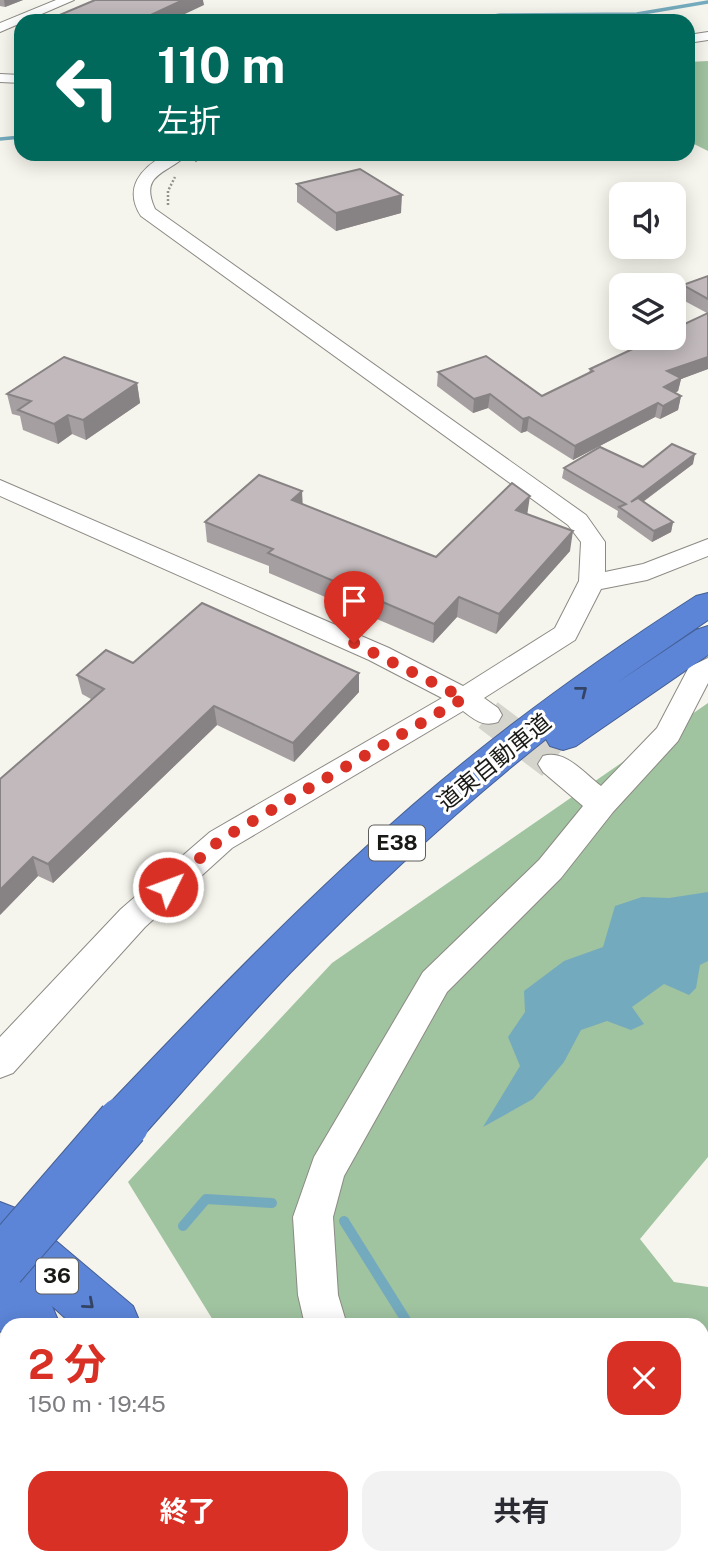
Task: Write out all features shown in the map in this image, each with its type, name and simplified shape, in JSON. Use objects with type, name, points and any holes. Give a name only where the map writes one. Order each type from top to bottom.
[{"type":"highway","name":"道東自動車道","points":[[0,1265],[123,1124],[274,961],[380,858],[486,766],[622,660],[708,604]]},
{"type":"highway","name":"道東自動車道","points":[[123,1124],[400,865],[507,777],[708,638]]},
{"type":"highway","name":"36","points":[[0,1227],[106,1318]]},
{"type":"highway","name":"36","points":[[0,1295],[25,1318]]},
{"type":"street","points":[[33,14],[66,0]]},
{"type":"street","points":[[0,1062],[133,918],[220,840],[464,698],[566,634],[592,581],[593,542],[577,520],[147,212],[140,200],[140,188],[149,172],[167,161]]},
{"type":"street","points":[[0,487],[379,654],[464,698],[488,715]]},
{"type":"street","points":[[592,581],[621,580],[638,576],[708,547]]},
{"type":"street","points":[[324,1318],[318,1295],[313,1217],[327,1170],[435,982],[550,869],[602,804],[668,734],[699,674],[708,667]]},
{"type":"street","points":[[554,764],[602,804]]},
{"type":"green space","points":[[708,61],[708,151],[695,144],[695,62]]},
{"type":"green space","points":[[708,703],[708,1157],[640,1239],[674,1282],[708,1287],[708,1318],[212,1318],[128,1182],[332,963]]},
{"type":"water","points":[[708,892],[708,961],[700,965],[696,988],[689,995],[664,984],[632,1007],[644,1024],[631,1030],[607,1021],[581,1030],[564,1062],[533,1099],[483,1127],[520,1066],[508,1037],[525,1012],[524,991],[564,961],[603,947],[615,906],[642,897],[669,898]]},
{"type":"building","points":[[95,0],[183,0],[153,14],[62,14]]},
{"type":"building","points":[[360,169],[402,195],[336,213],[297,184]]},
{"type":"building","points":[[708,276],[708,299],[686,287],[686,284]]},
{"type":"building","points":[[708,313],[708,357],[667,371],[681,378],[664,387],[681,396],[663,406],[658,403],[575,446],[529,417],[523,419],[490,394],[474,399],[438,372],[486,356],[542,396],[630,350],[686,350],[686,323]]},
{"type":"building","points":[[64,357],[137,383],[83,420],[68,415],[54,424],[18,410],[31,401],[7,394]]},
{"type":"building","points":[[672,444],[695,454],[631,502],[638,498],[673,522],[654,531],[619,507],[626,504],[564,468],[600,447],[643,467]]},
{"type":"building","points":[[259,475],[302,491],[292,500],[436,557],[512,483],[530,496],[516,510],[573,531],[499,614],[459,597],[434,624],[268,553],[273,549],[205,522]]},
{"type":"building","points":[[202,603],[359,673],[293,743],[214,706],[48,864],[33,857],[0,890],[0,779],[104,689],[77,675],[106,650],[133,663]]},
{"type":"waterway","points":[[637,14],[708,2]]},
{"type":"waterway","points":[[0,139],[14,138]]},
{"type":"waterway","points":[[183,1226],[206,1199],[272,1203]]},
{"type":"waterway","points":[[344,1221],[405,1318]]},
{"type":"tunnel","points":[[488,715],[553,764]]},
{"type":"route","points":[[168,887],[220,840],[464,698],[354,643]]}]
